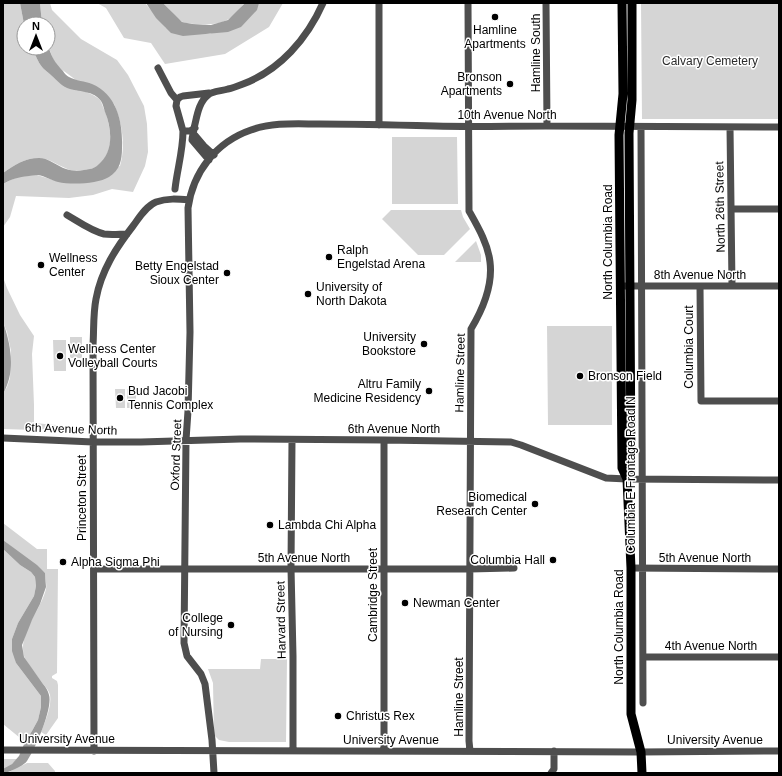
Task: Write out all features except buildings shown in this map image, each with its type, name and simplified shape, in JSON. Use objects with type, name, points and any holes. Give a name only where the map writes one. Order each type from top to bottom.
[{"type":"main road","name":"North Columbia Road","points":[[622,3],[623,94],[620,127],[625,286]]},
{"type":"main road","name":"North Columbia Road","points":[[632,3],[632,100],[625,286],[622,468],[627,479],[631,568],[632,714],[641,752],[642,773]]},
{"type":"street","points":[[174,189],[183,145],[183,131],[176,106],[177,100],[183,96],[209,94],[229,89],[262,76],[286,57],[300,42],[313,22],[322,3]]},
{"type":"street","points":[[379,3],[379,125]]},
{"type":"street","name":"Hamline Street","points":[[468,3],[469,211],[486,246],[490,262],[488,294],[471,329],[470,751]]},
{"type":"street","name":"Hamline South","points":[[546,3],[547,126]]},
{"type":"street","points":[[158,68],[171,93],[177,100]]},
{"type":"street","points":[[209,94],[204,99],[198,111],[194,130],[211,157]]},
{"type":"street","name":"10th Avenue North","points":[[237,136],[251,130],[285,124],[779,127]]},
{"type":"street","name":"Columbia E Frontage Road N","points":[[641,127],[643,703]]},
{"type":"street","name":"North 26th Street","points":[[730,127],[732,286]]},
{"type":"street","points":[[183,131],[194,130]]},
{"type":"street","name":"Oxford Street","points":[[214,773],[212,740],[205,684],[201,674],[187,656],[184,643],[186,440],[190,332],[188,216],[189,200],[195,182],[202,169],[221,146],[237,136]]},
{"type":"street","name":"Princeton Street","points":[[94,750],[93,345],[96,300],[99,286],[108,263],[127,234],[144,212],[151,205],[163,200],[189,200]]},
{"type":"street","points":[[731,209],[779,209]]},
{"type":"street","points":[[67,215],[91,229],[105,234],[127,234]]},
{"type":"street","name":"8th Avenue North","points":[[625,286],[779,286]]},
{"type":"street","name":"Columbia Court","points":[[700,286],[701,401],[779,401]]},
{"type":"street","name":"6th Avenue North","points":[[3,438],[94,442],[240,439],[511,442],[606,478],[779,480]]},
{"type":"street","name":"Harvard Street","points":[[292,440],[291,568],[293,751]]},
{"type":"street","name":"Cambridge Street","points":[[384,440],[384,751]]},
{"type":"street","name":"5th Avenue North","points":[[94,569],[514,568]]},
{"type":"street","name":"5th Avenue North","points":[[631,568],[779,569]]},
{"type":"street","name":"4th Avenue North","points":[[643,657],[779,657]]},
{"type":"street","name":"University Avenue","points":[[3,750],[779,751]]},
{"type":"street","points":[[551,773],[554,769],[554,751]]},
{"type":"green space","points":[[3,3],[20,3],[22,16],[16,16],[16,56],[36,56],[42,67],[50,74],[98,98],[101,101],[109,125],[110,146],[104,159],[93,169],[66,169],[47,159],[34,158],[20,162],[3,173]]},
{"type":"green space","points":[[40,3],[50,3],[52,10],[81,39],[117,60],[128,75],[144,106],[147,124],[148,152],[145,166],[133,192],[112,189],[93,195],[69,198],[16,196],[10,217],[3,227],[3,184],[17,177],[37,175],[60,182],[120,166],[122,158],[123,142],[121,126],[114,104],[57,66],[52,56],[56,56],[56,16],[41,16]]},
{"type":"green space","points":[[97,3],[145,3],[166,28],[210,34],[259,3],[283,3],[269,27],[225,54],[165,64],[151,43],[124,38],[106,8]]},
{"type":"green space","points":[[163,3],[244,3],[235,14],[225,21],[213,24],[191,24],[183,22],[179,19]]},
{"type":"green space","name":"Calvary Cemetery","points":[[641,3],[779,3],[779,119],[642,119]]},
{"type":"green space","points":[[392,137],[457,137],[458,204],[392,204]]},
{"type":"green space","points":[[391,210],[461,210],[470,229],[444,255],[418,255],[382,219]]},
{"type":"green space","points":[[476,241],[481,255],[481,262],[455,262]]},
{"type":"green space","points":[[3,277],[20,315],[34,336],[32,354],[34,423],[56,425],[56,428],[34,430],[3,429],[3,394],[10,378],[11,351],[3,322]]},
{"type":"green space","name":"Bronson Field","points":[[547,326],[612,326],[612,425],[548,425]]},
{"type":"green space","points":[[70,337],[82,337],[82,358],[70,358]]},
{"type":"green space","name":"Wellness Center Volleyball Courts","points":[[53,340],[66,340],[66,371],[54,371]]},
{"type":"green space","name":"Bud Jacobi Tennis Complex","points":[[115,389],[125,389],[125,408],[116,408]]},
{"type":"green space","name":"Bud Jacobi Tennis Complex","points":[[127,389],[136,389],[136,408],[127,408]]},
{"type":"green space","points":[[3,523],[37,549],[47,549],[47,569],[58,569],[57,673],[52,676],[52,678],[57,681],[58,685],[58,718],[46,735],[41,732],[49,709],[50,695],[25,659],[23,648],[27,631],[46,589],[45,573],[3,540]]},
{"type":"green space","points":[[3,549],[35,577],[36,586],[34,596],[18,623],[12,639],[16,663],[41,696],[41,707],[38,720],[25,742],[3,724]]},
{"type":"green space","points":[[261,659],[287,659],[286,742],[229,742],[219,740],[214,735],[213,683],[208,669],[260,669]]},
{"type":"green space","points":[[3,759],[17,759],[3,770]]},
{"type":"green space","points":[[27,763],[48,763],[55,773],[7,773]]},
{"type":"shaded area","points":[[20,3],[40,3],[41,16],[22,16]]},
{"type":"shaded area","points":[[146,3],[163,3],[182,22],[211,25],[228,20],[245,3],[259,3],[257,10],[241,27],[228,32],[183,36],[171,33],[156,18]]},
{"type":"shaded area","points":[[36,56],[52,56],[66,75],[92,84],[101,89],[108,95],[113,103],[120,120],[122,152],[121,161],[118,168],[109,177],[98,181],[77,184],[58,182],[38,175],[25,176],[3,184],[3,173],[24,161],[34,158],[43,158],[68,170],[77,171],[92,169],[103,160],[107,154],[110,133],[101,101],[95,95],[70,89],[60,84],[39,63]]},
{"type":"shaded area","points":[[3,322],[10,349],[11,367],[10,376],[3,394],[4,363]]},
{"type":"shaded area","points":[[3,540],[37,565],[45,573],[46,587],[22,645],[24,657],[46,688],[50,701],[46,719],[27,761],[16,769],[3,773],[3,769],[12,764],[19,756],[25,742],[38,720],[41,707],[41,696],[16,663],[12,651],[12,639],[18,623],[34,596],[36,586],[35,577],[3,549]]},
{"type":"place","name":"Hamline Apartments","points":[[495,17]]},
{"type":"place","name":"Bronson Apartments","points":[[510,84]]},
{"type":"place","name":"Ralph Engelstad Arena","points":[[329,257]]},
{"type":"place","name":"Wellness Center","points":[[41,265]]},
{"type":"place","name":"Betty Engelstad Sioux Center","points":[[227,273]]},
{"type":"place","name":"University of North Dakota","points":[[308,294]]},
{"type":"place","name":"University Bookstore","points":[[424,344]]},
{"type":"place","name":"Wellness Center Volleyball Courts","points":[[60,356]]},
{"type":"place","name":"Bronson Field","points":[[580,376]]},
{"type":"place","name":"Altru Family Medicine Residency","points":[[429,391]]},
{"type":"place","name":"Bud Jacobi Tennis Complex","points":[[120,398]]},
{"type":"place","name":"Biomedical Research Center","points":[[535,504]]},
{"type":"place","name":"Lambda Chi Alpha","points":[[270,525]]},
{"type":"place","name":"Columbia Hall","points":[[553,560]]},
{"type":"place","name":"Alpha Sigma Phi","points":[[63,562]]},
{"type":"place","name":"Newman Center","points":[[405,603]]},
{"type":"place","name":"College of Nursing","points":[[231,625]]},
{"type":"place","name":"Christus Rex","points":[[338,716]]}]
